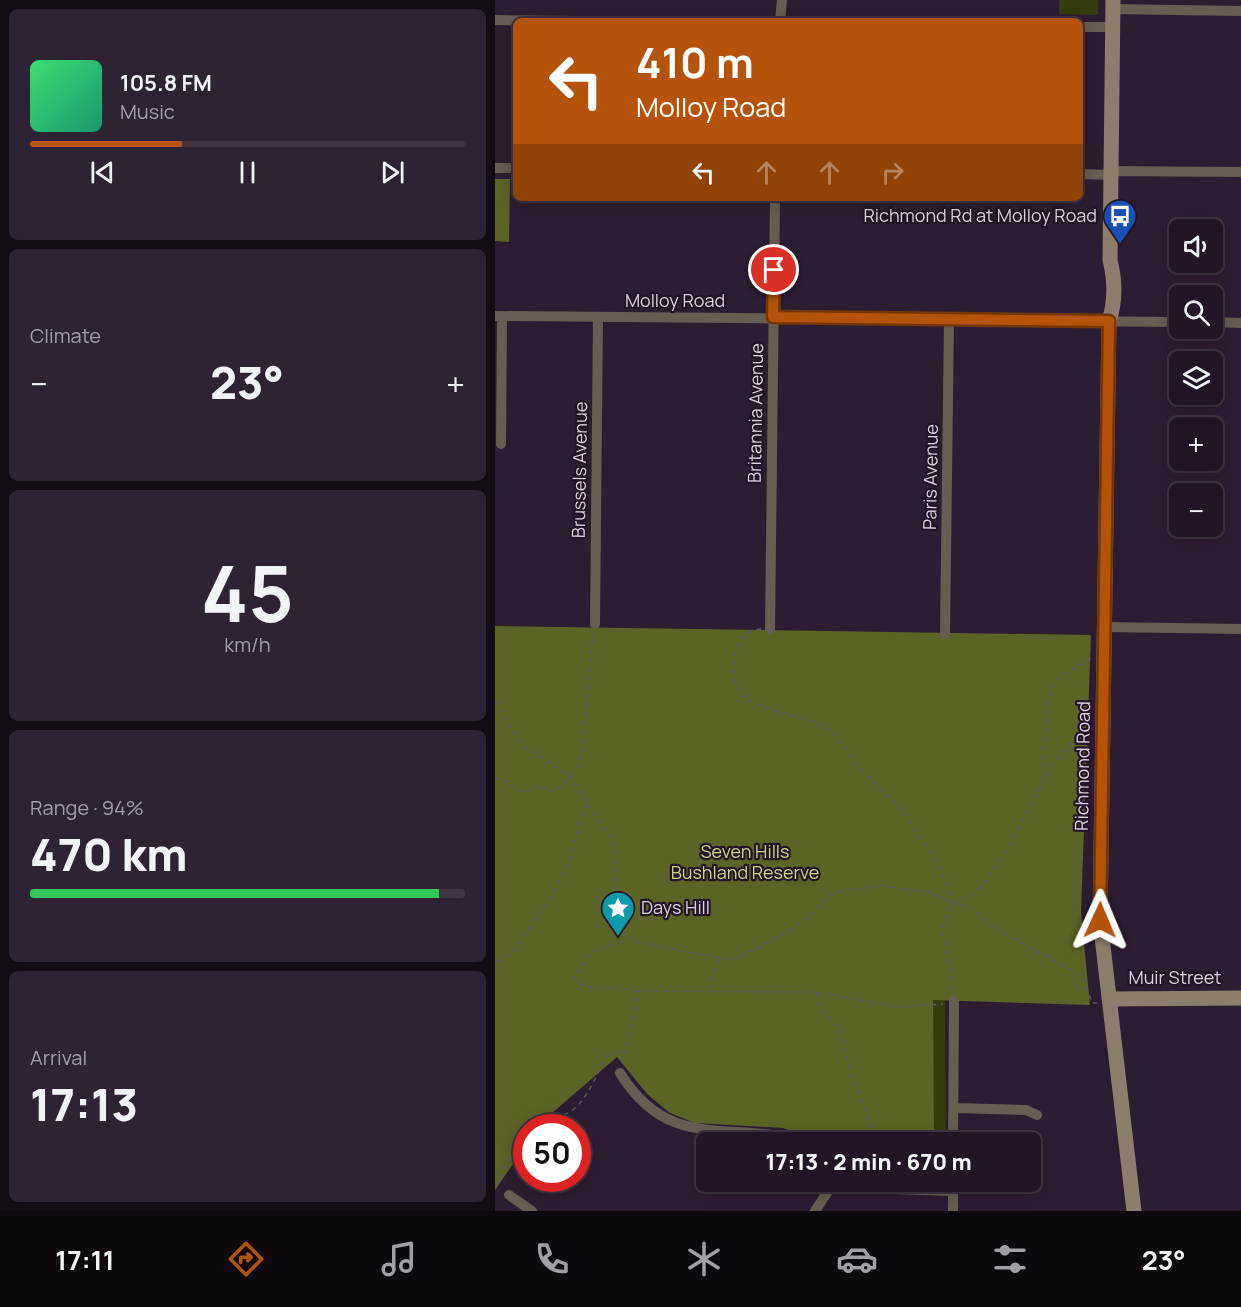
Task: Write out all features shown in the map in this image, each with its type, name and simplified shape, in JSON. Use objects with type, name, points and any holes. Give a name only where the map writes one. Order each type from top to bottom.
[{"type":"main road","name":"Richmond Road","points":[[1113,5],[1110,260],[1105,293],[1109,321],[1100,920],[1134,1211]]},
{"type":"main road","name":"Muir Street","points":[[1109,999],[1241,998]]},
{"type":"street","points":[[780,18],[782,0]]},
{"type":"street","points":[[1113,5],[1241,11]]},
{"type":"street","points":[[495,20],[513,20]]},
{"type":"street","points":[[1083,27],[1112,27]]},
{"type":"street","points":[[495,168],[513,168]]},
{"type":"street","points":[[1083,174],[1241,172]]},
{"type":"street","name":"Britannia Avenue","points":[[770,629],[775,201]]},
{"type":"street","points":[[498,316],[501,444]]},
{"type":"street","name":"Molloy Road","points":[[498,316],[1169,322]]},
{"type":"street","name":"Brussels Avenue","points":[[595,624],[598,317]]},
{"type":"street","name":"Paris Avenue","points":[[945,634],[949,321]]},
{"type":"street","points":[[1223,322],[1241,323]]},
{"type":"street","points":[[1105,627],[1241,629]]},
{"type":"street","points":[[953,1132],[954,1000]]},
{"type":"street","points":[[620,1073],[640,1100],[658,1115],[676,1125],[696,1130],[727,1132]]},
{"type":"street","points":[[954,1108],[1026,1110],[1037,1115]]},
{"type":"street","points":[[815,1211],[827,1192]]},
{"type":"street","points":[[953,1192],[953,1211]]},
{"type":"street","points":[[509,1195],[532,1211]]},
{"type":"path","points":[[495,779],[502,778],[522,793],[538,786],[556,792],[570,776],[582,755],[595,624]]},
{"type":"path","points":[[770,629],[756,629],[740,642],[734,655],[732,669],[735,683],[744,696],[758,705],[815,722],[836,737],[867,777],[902,812],[941,872],[954,904]]},
{"type":"path","points":[[1045,778],[1043,762],[1051,688],[1058,678],[1093,657]]},
{"type":"path","points":[[495,701],[523,746],[570,776],[616,847],[615,889],[625,935],[621,942],[591,953],[575,976],[576,981],[595,988],[620,988],[636,991],[815,993],[902,1007],[940,1005],[954,1000],[943,927],[954,904],[981,888],[1010,844],[1045,778],[1074,737],[1083,729],[1091,729]]},
{"type":"path","points":[[495,965],[517,947],[554,892],[570,861],[584,809],[589,804]]},
{"type":"path","points":[[625,935],[636,942],[731,960],[757,949],[805,920],[833,894],[844,890],[884,886],[932,893],[954,904],[969,906],[993,927],[1075,972],[1084,980],[1092,1003],[1109,999]]},
{"type":"path","points":[[709,991],[718,959]]},
{"type":"path","points":[[620,1073],[624,1051],[632,1032],[636,991]]},
{"type":"path","points":[[815,993],[824,1013],[839,1028],[850,1070],[872,1127],[871,1132]]},
{"type":"path","points":[[562,1114],[573,1110],[586,1094],[607,1056],[624,1051]]},
{"type":"path","points":[[495,1185],[513,1155]]},
{"type":"green space","points":[[1059,0],[1098,0],[1098,15],[1059,14]]},
{"type":"green space","points":[[495,179],[510,179],[509,242],[495,241]]},
{"type":"green space","name":"Seven Hills Bushland Reserve","points":[[495,626],[1091,635],[1081,912],[1090,1005],[933,1000],[934,1132],[793,1132],[783,1128],[695,1123],[670,1113],[647,1094],[617,1057],[551,1114],[513,1114],[513,1164],[495,1190]]},
{"type":"green space","points":[[932,1000],[945,1000],[946,1132],[934,1132]]},
{"type":"place","name":"Richmond Rd at Molloy Road","points":[[1120,245]]},
{"type":"place","name":"Days Hill","points":[[618,937]]},
{"type":"route","points":[[774,270],[773,317],[949,321],[1109,321],[1100,920]]}]
